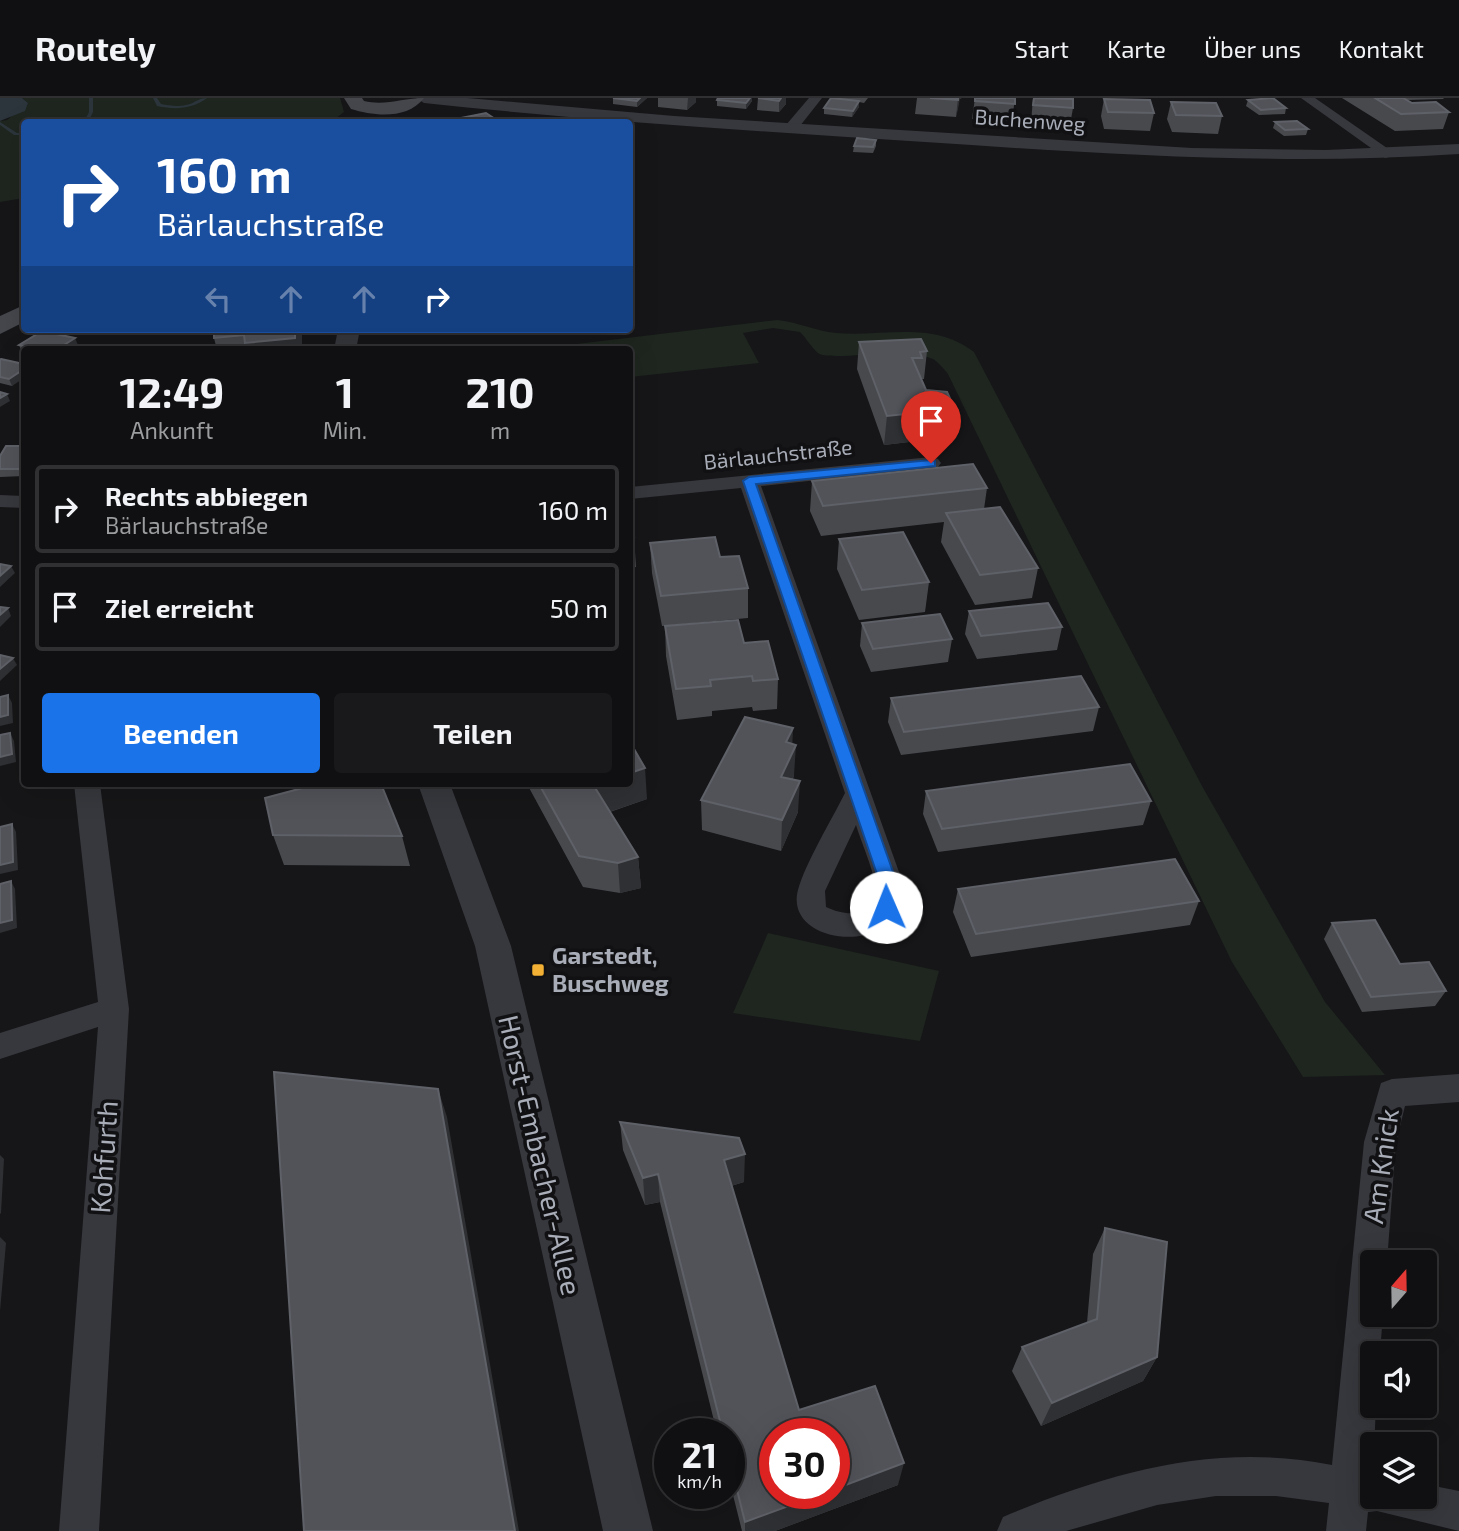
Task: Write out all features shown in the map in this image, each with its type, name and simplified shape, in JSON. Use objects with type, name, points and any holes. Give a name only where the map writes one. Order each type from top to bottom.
[{"type":"main road","points":[[352,111],[383,109],[416,100]]},
{"type":"main road","points":[[0,327],[21,314]]},
{"type":"street","points":[[792,128],[816,98]]},
{"type":"street","points":[[1307,98],[1390,155]]},
{"type":"street","name":"Buchenweg","points":[[416,100],[1178,153],[1390,155],[1459,149]]},
{"type":"street","name":"Bärlauchstraße","points":[[633,493],[931,463]]},
{"type":"street","points":[[749,481],[858,793],[890,886],[886,907],[868,924],[840,927],[813,913],[811,891],[858,793]]},
{"type":"street","points":[[0,501],[21,502]]},
{"type":"street","name":"Kohfurth","points":[[79,1531],[114,1009],[87,787]]},
{"type":"street","name":"Horst-Embacher-Allee","points":[[435,787],[493,946],[628,1531]]},
{"type":"street","points":[[0,1046],[114,1009]]},
{"type":"street","name":"Am Knick","points":[[1364,1432],[1380,1142],[1391,1093],[1459,1088]]},
{"type":"street","points":[[1017,1531],[1116,1495],[1182,1481],[1246,1474],[1360,1490]]},
{"type":"street","name":"Am Knick","points":[[1346,1531],[1360,1493]]},
{"type":"street","points":[[1437,1506],[1459,1511]]},
{"type":"shaded area","points":[[0,98],[22,98],[28,103],[25,111],[0,121]]},
{"type":"shaded area","points":[[22,98],[340,98],[344,112],[335,119],[21,119],[21,198],[0,202],[0,121],[7,120],[28,103]]},
{"type":"shaded area","points":[[777,320],[836,333],[925,333],[958,342],[974,352],[1202,786],[1325,1002],[1385,1075],[1303,1077],[1232,962],[948,374],[937,362],[921,355],[905,354],[825,355],[818,353],[800,332],[773,328],[743,333],[759,363],[633,377],[633,346],[560,346]]},
{"type":"shaded area","points":[[768,933],[939,971],[920,1041],[733,1013]]},
{"type":"building","points":[[613,98],[640,98],[637,101]]},
{"type":"building","points":[[750,98],[746,103],[717,100]]},
{"type":"building","points":[[758,98],[781,98],[779,101]]},
{"type":"building","points":[[831,98],[859,101],[853,111],[824,108]]},
{"type":"building","points":[[975,98],[1015,98],[1015,104],[975,101]]},
{"type":"building","points":[[1034,98],[1073,99],[1073,108],[1033,105]]},
{"type":"building","points":[[1273,98],[1286,108],[1261,110],[1248,100]]},
{"type":"building","points":[[1375,98],[1403,98],[1412,103],[1436,102],[1449,112],[1401,114]]},
{"type":"building","points":[[1104,99],[1150,100],[1154,113],[1108,112]]},
{"type":"building","points":[[1171,102],[1216,103],[1222,116],[1176,115]]},
{"type":"building","points":[[486,113],[495,119],[456,119]]},
{"type":"building","points":[[1297,121],[1308,129],[1285,130],[1275,122]]},
{"type":"building","points":[[857,138],[876,140],[873,147],[854,146]]},
{"type":"building","points":[[39,333],[75,338],[62,346],[19,345]]},
{"type":"building","points":[[214,333],[295,333],[295,338],[245,343],[244,335],[214,338]]},
{"type":"building","points":[[921,339],[927,351],[920,352],[922,358],[912,358],[926,390],[947,392],[955,409],[887,416],[859,342]]},
{"type":"building","points":[[0,360],[21,363],[21,371],[9,379],[0,377]]},
{"type":"building","points":[[6,446],[21,446],[21,469],[0,469],[0,456]]},
{"type":"building","points":[[973,464],[987,488],[823,506],[812,481]]},
{"type":"building","points":[[1000,507],[1038,568],[980,575],[946,513]]},
{"type":"building","points":[[903,532],[929,582],[862,590],[839,539]]},
{"type":"building","points":[[715,537],[720,557],[739,556],[748,588],[661,596],[650,543]]},
{"type":"building","points":[[0,564],[11,566],[0,576]]},
{"type":"building","points":[[1048,603],[1062,627],[981,636],[969,611]]},
{"type":"building","points":[[0,607],[8,608],[0,615]]},
{"type":"building","points":[[940,614],[952,639],[873,649],[862,623]]},
{"type":"building","points":[[738,620],[744,643],[768,641],[778,679],[753,681],[752,676],[710,680],[711,686],[676,689],[665,626]]},
{"type":"building","points":[[0,655],[13,658],[0,669]]},
{"type":"building","points":[[1081,676],[1099,707],[904,732],[891,698]]},
{"type":"building","points":[[8,695],[8,715],[0,717],[0,697]]},
{"type":"building","points":[[745,717],[793,728],[786,742],[796,745],[781,777],[800,781],[782,820],[701,800]]},
{"type":"building","points":[[10,733],[12,754],[0,757],[0,735]]},
{"type":"building","points":[[633,747],[645,768],[633,772]]},
{"type":"building","points":[[1130,764],[1151,801],[942,829],[926,791]]},
{"type":"building","points":[[306,787],[382,787],[402,836],[273,835],[265,798]]},
{"type":"building","points":[[541,787],[595,787],[638,857],[618,863],[579,856]]},
{"type":"building","points":[[12,824],[13,862],[0,865],[0,827]]},
{"type":"building","points":[[1175,859],[1199,901],[976,934],[958,889]]},
{"type":"building","points":[[11,881],[12,920],[0,923],[0,884]]},
{"type":"building","points":[[1375,920],[1400,964],[1429,962],[1446,991],[1371,997],[1332,923]]},
{"type":"building","points":[[274,1072],[438,1089],[515,1531],[304,1531]]},
{"type":"building","points":[[620,1122],[739,1138],[745,1154],[724,1160],[799,1410],[875,1386],[904,1463],[850,1483],[850,1418],[759,1418],[759,1509],[780,1509],[745,1522],[742,1509],[745,1509],[745,1418],[719,1418],[658,1174],[643,1178]]},
{"type":"building","points":[[1105,1228],[1167,1242],[1157,1357],[1052,1403],[1022,1347],[1097,1319]]},
{"type":"waterway","points":[[88,119],[91,112],[91,98]]},
{"type":"waterway","points":[[155,98],[159,105],[177,108],[205,98]]},
{"type":"waterway","points":[[0,123],[16,134],[21,134]]},
{"type":"place","name":"Garstedt, Buschweg","points":[[538,970]]},
{"type":"route","points":[[886,907],[890,886],[749,481],[931,463]]}]
